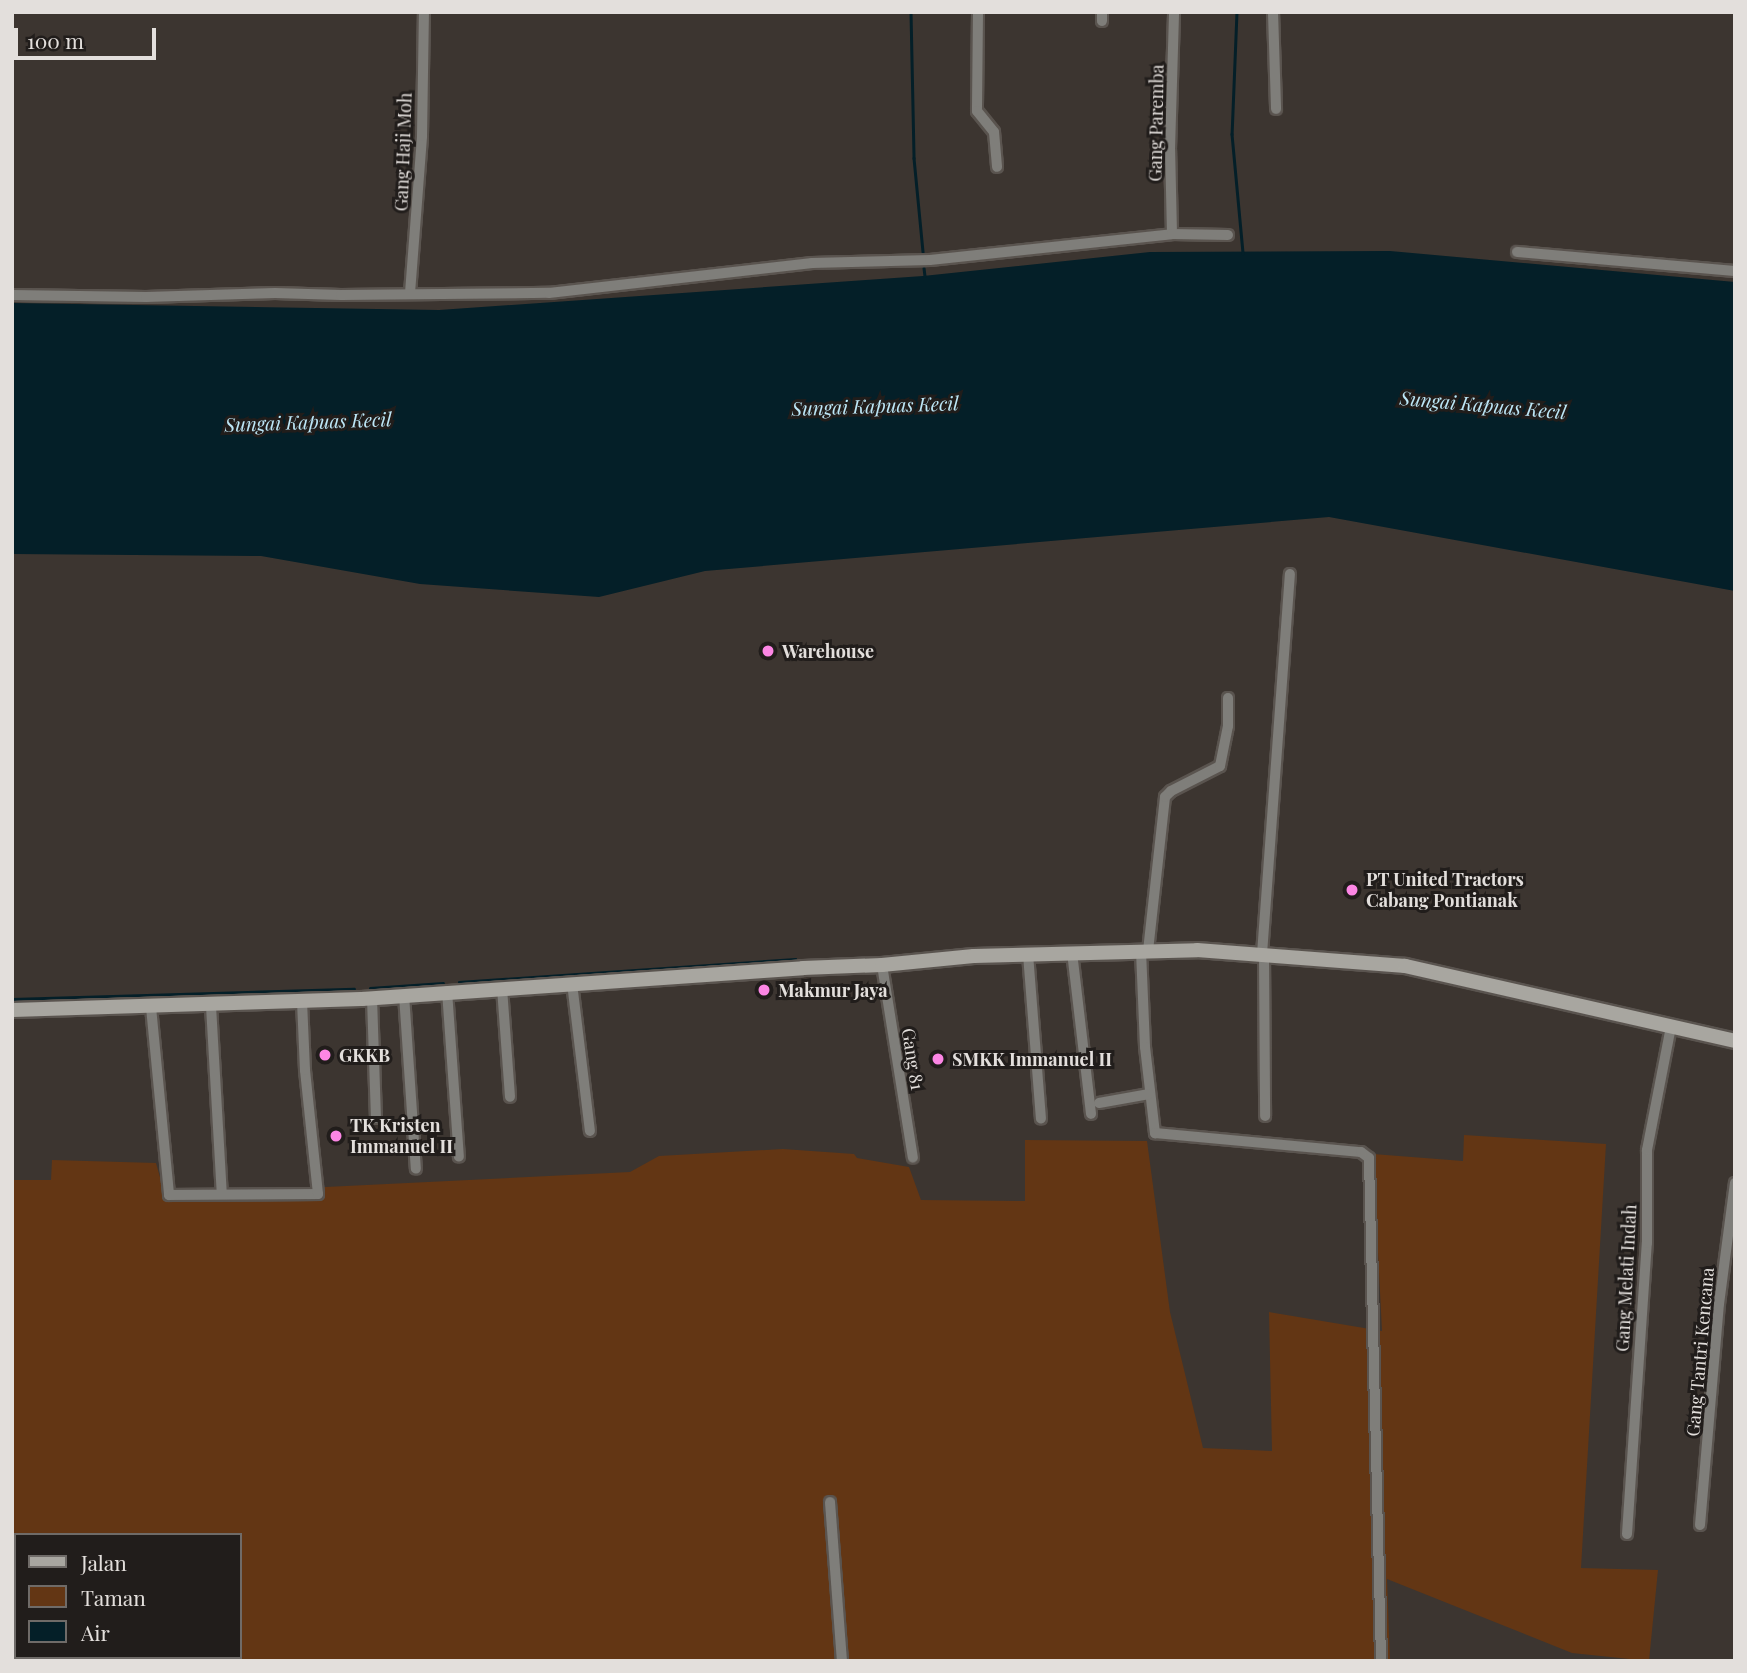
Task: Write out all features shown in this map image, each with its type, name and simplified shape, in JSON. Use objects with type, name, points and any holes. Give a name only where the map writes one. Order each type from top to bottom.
[{"type":"main road","points":[[12,1010],[211,1006],[372,998],[882,965],[974,956],[1144,951],[1263,955],[1405,966],[1735,1041]]},
{"type":"street","name":"Gang Haji Moh","points":[[410,293],[422,136],[424,12]]},
{"type":"street","points":[[978,12],[976,111],[994,132],[997,167]]},
{"type":"street","name":"Gang Paremba","points":[[1172,234],[1170,149],[1174,12]]},
{"type":"street","points":[[1273,12],[1276,109]]},
{"type":"street","points":[[12,295],[146,297],[275,293],[580,291],[812,263],[930,260],[1172,234],[1228,235]]},
{"type":"street","points":[[1517,252],[1735,271]]},
{"type":"street","points":[[1265,1116],[1263,955],[1290,575]]},
{"type":"street","points":[[1228,698],[1228,726],[1220,766],[1171,791],[1165,797],[1144,951],[1149,1094],[1155,1133],[1361,1152],[1369,1158],[1381,1661]]},
{"type":"street","points":[[1072,952],[1091,1114]]},
{"type":"street","points":[[1028,954],[1041,1118]]},
{"type":"street","name":"Gang 81","points":[[882,965],[913,1158]]},
{"type":"street","points":[[572,983],[590,1131]]},
{"type":"street","points":[[502,988],[510,1097]]},
{"type":"street","points":[[447,992],[460,1157]]},
{"type":"street","points":[[404,995],[416,1169]]},
{"type":"street","points":[[372,998],[376,1118]]},
{"type":"street","points":[[151,1007],[169,1195],[318,1194],[305,1070],[302,1000]]},
{"type":"street","points":[[211,1006],[222,1194]]},
{"type":"street","name":"Gang Melati Indah","points":[[1627,1534],[1647,1243],[1647,1150],[1671,1026]]},
{"type":"street","points":[[1099,1103],[1149,1094]]},
{"type":"street","name":"Gang Tantri Kencana","points":[[1700,1525],[1719,1304],[1735,1183]]},
{"type":"street","points":[[830,1503],[842,1661]]},
{"type":"green space","points":[[1464,1135],[1606,1144],[1581,1568],[1658,1570],[1649,1661],[1572,1653],[1387,1579],[1390,1661],[12,1661],[12,1180],[51,1180],[52,1160],[156,1163],[165,1195],[630,1172],[659,1156],[783,1149],[854,1154],[857,1158],[909,1167],[921,1200],[1025,1201],[1025,1140],[1147,1141],[1170,1312],[1203,1448],[1272,1451],[1269,1312],[1382,1331],[1373,1154],[1463,1161]]},
{"type":"water","name":"Sungai Kapuas Kecil","points":[[1390,251],[1735,282],[1735,591],[1329,517],[705,571],[599,597],[420,584],[261,556],[12,554],[12,303],[439,310],[923,276],[1150,252]]},
{"type":"waterway","points":[[911,12],[914,158],[923,252]]},
{"type":"waterway","points":[[1237,12],[1232,134],[1243,253]]},
{"type":"waterway","points":[[924,268],[925,276]]},
{"type":"waterway","points":[[459,982],[795,959]]},
{"type":"waterway","points":[[370,988],[443,983]]},
{"type":"waterway","points":[[12,999],[354,989]]},
{"type":"place","name":"Warehouse","points":[[768,651]]},
{"type":"place","name":"PT United Tractors Cabang Pontianak","points":[[1352,890]]},
{"type":"place","name":"Makmur Jaya","points":[[764,990]]},
{"type":"place","name":"GKKB","points":[[325,1055]]},
{"type":"place","name":"SMKK Immanuel II","points":[[938,1059]]},
{"type":"place","name":"TK Kristen Immanuel II","points":[[336,1136]]}]
